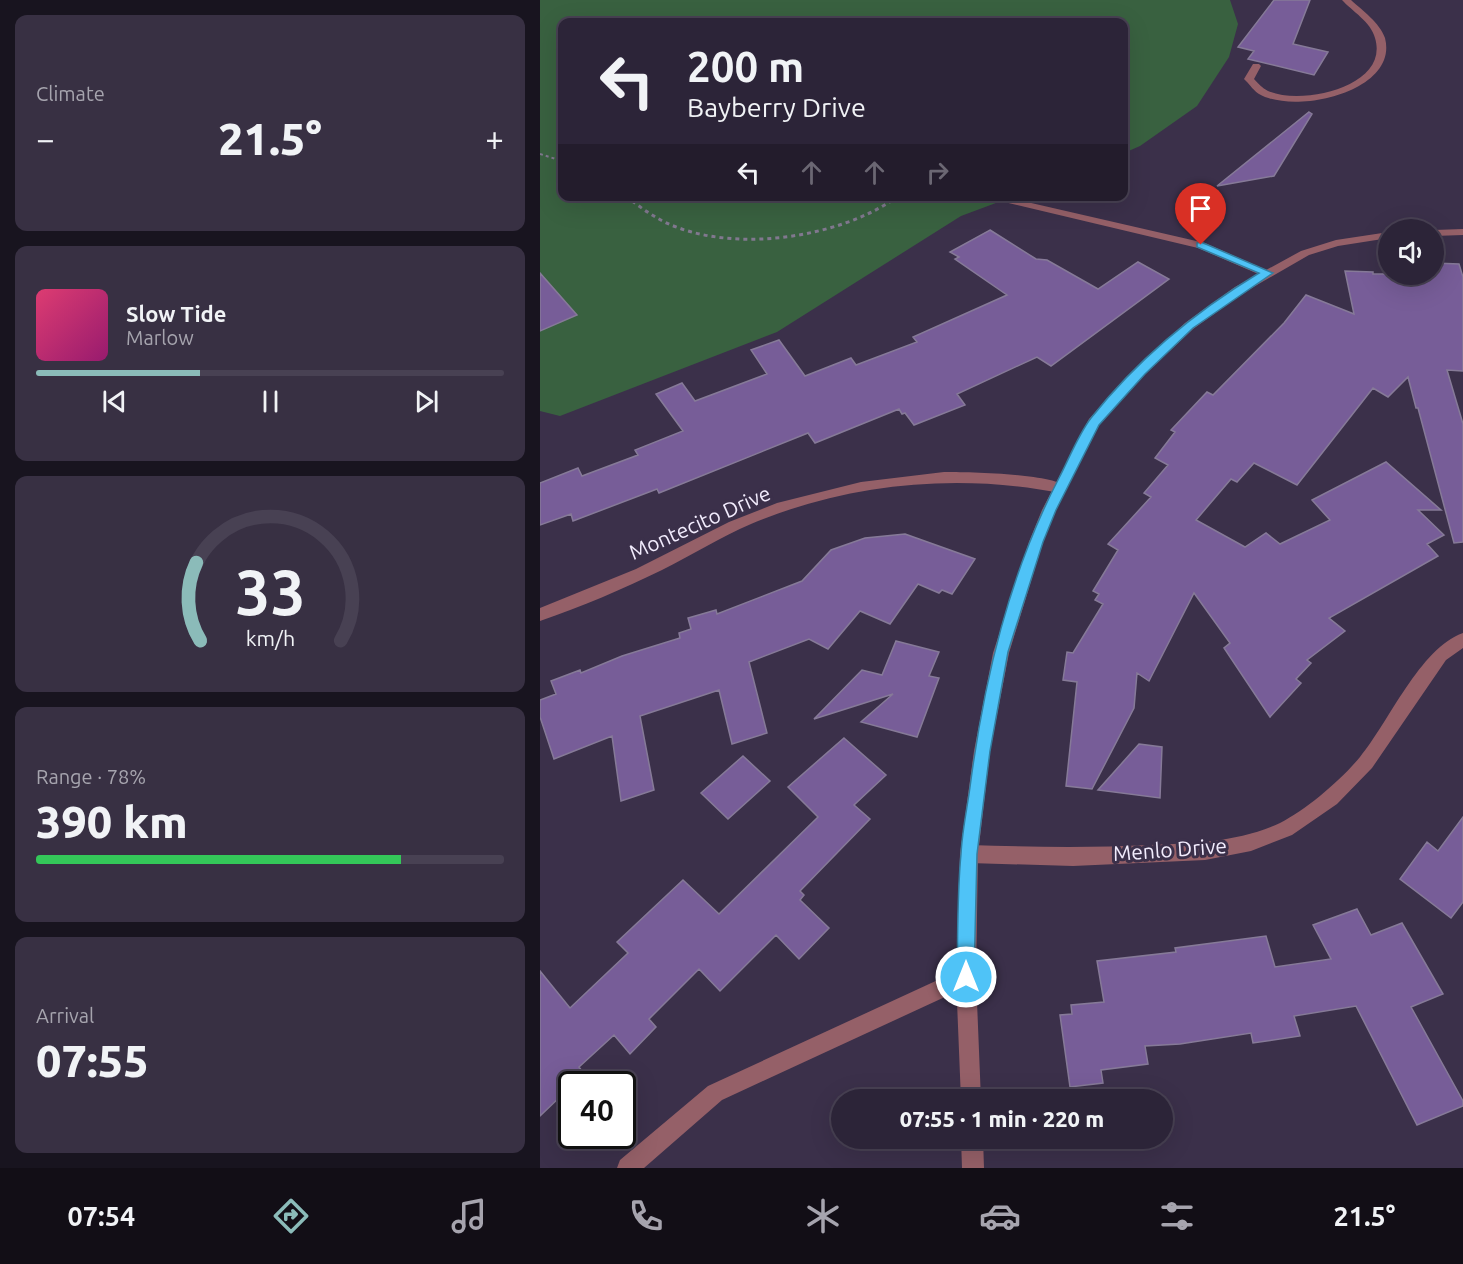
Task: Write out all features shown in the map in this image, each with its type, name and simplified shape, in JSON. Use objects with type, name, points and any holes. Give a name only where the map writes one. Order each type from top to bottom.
[{"type":"street","points":[[1256,66],[1249,79],[1253,87],[1264,94],[1284,98],[1317,99],[1336,94],[1368,76],[1377,65],[1382,48],[1379,36],[1346,0]]},
{"type":"street","points":[[1006,201],[1201,245],[1267,273]]},
{"type":"street","points":[[1444,233],[1463,232]]},
{"type":"street","points":[[971,1089],[966,977],[969,854],[982,751],[1001,652],[1036,542],[1060,488],[1094,422],[1140,371],[1190,326],[1239,290],[1267,273],[1319,248],[1378,237]]},
{"type":"street","name":"Montecito Drive","points":[[540,615],[640,573],[748,520],[798,502],[841,491],[921,480],[997,477],[1028,480],[1060,488]]},
{"type":"street","name":"Menlo Drive","points":[[969,854],[1073,857],[1205,851],[1251,842],[1286,829],[1331,798],[1366,763],[1440,656],[1463,640]]},
{"type":"street","points":[[628,1168],[715,1093],[966,977]]},
{"type":"street","points":[[973,1149],[974,1168]]},
{"type":"path","points":[[540,154],[558,160]]},
{"type":"path","points":[[631,201],[641,211],[688,232],[721,237],[762,238],[800,235],[832,227],[868,214],[890,201]]},
{"type":"green space","points":[[540,0],[1230,0],[1238,24],[1229,57],[1197,106],[1140,146],[1128,151],[1128,18],[558,18],[558,201],[1001,201],[961,216],[777,332],[560,416],[540,411]]},
{"type":"building","points":[[1274,0],[1310,0],[1293,44],[1328,52],[1314,75],[1248,59],[1254,51],[1238,47]]},
{"type":"building","points":[[1309,112],[1312,114],[1274,176],[1217,186]]},
{"type":"building","points":[[990,230],[1036,259],[1047,260],[1098,289],[1138,262],[1169,279],[1051,366],[1037,357],[957,394],[965,405],[914,425],[899,409],[815,443],[808,433],[659,493],[657,489],[573,521],[571,514],[540,525],[540,483],[578,468],[582,476],[638,455],[635,450],[683,431],[656,394],[682,383],[695,401],[767,374],[751,350],[779,340],[805,376],[851,358],[856,365],[917,342],[913,337],[1007,295],[955,259],[959,257],[950,252]]},
{"type":"building","points":[[1444,263],[1459,264],[1463,277],[1463,371],[1447,370],[1463,424],[1463,542],[1454,543],[1408,377],[1388,397],[1373,388],[1297,485],[1254,463],[1237,482],[1231,479],[1196,520],[1245,547],[1266,533],[1280,544],[1330,520],[1312,500],[1386,462],[1441,510],[1418,510],[1444,535],[1427,544],[1438,556],[1329,618],[1345,631],[1307,660],[1311,663],[1296,679],[1301,683],[1270,717],[1224,648],[1230,643],[1194,593],[1149,681],[1137,673],[1134,708],[1092,789],[1066,786],[1077,682],[1063,680],[1067,652],[1073,653],[1103,604],[1095,600],[1099,594],[1093,591],[1118,550],[1108,544],[1151,497],[1144,493],[1168,465],[1155,458],[1175,432],[1171,430],[1207,392],[1213,395],[1284,323],[1306,295],[1354,314],[1345,271],[1373,272],[1373,274],[1378,274],[1378,285],[1444,285]]},
{"type":"building","points":[[540,273],[577,315],[540,331]]},
{"type":"building","points":[[905,534],[975,559],[952,594],[942,590],[939,593],[918,584],[890,624],[860,611],[828,649],[809,639],[749,662],[767,733],[732,744],[719,690],[640,716],[654,790],[621,801],[612,736],[554,759],[540,717],[540,700],[556,694],[551,681],[580,670],[581,673],[622,656],[680,638],[679,633],[691,629],[688,618],[716,610],[717,614],[802,581],[831,550],[865,538]]},
{"type":"building","points":[[896,641],[939,652],[929,676],[939,678],[917,737],[861,722],[893,694],[814,719],[862,670],[882,675]]},
{"type":"building","points":[[844,738],[886,775],[854,805],[870,819],[800,891],[804,895],[800,900],[829,928],[799,959],[776,935],[720,991],[699,969],[649,1019],[656,1027],[630,1054],[614,1035],[579,1067],[582,1071],[558,1071],[558,1099],[540,1116],[540,971],[570,1008],[628,953],[617,942],[683,880],[719,914],[818,817],[788,787]]},
{"type":"building","points":[[1139,744],[1162,747],[1160,798],[1098,790]]},
{"type":"building","points":[[743,756],[770,781],[728,819],[701,793]]},
{"type":"building","points":[[1463,817],[1463,902],[1451,918],[1400,879],[1427,842],[1438,851]]},
{"type":"building","points":[[1357,909],[1371,935],[1402,923],[1443,994],[1411,1007],[1463,1101],[1463,1106],[1417,1125],[1356,1006],[1294,1016],[1300,1036],[1253,1043],[1251,1033],[1180,1044],[1145,1046],[1148,1064],[1101,1070],[1103,1083],[1070,1087],[1060,1015],[1072,1014],[1071,1005],[1104,1002],[1097,961],[1176,952],[1175,948],[1266,936],[1275,967],[1331,959],[1313,925]]},
{"type":"route","points":[[966,977],[966,893],[982,751],[1001,652],[1036,542],[1049,510],[1094,422],[1140,371],[1190,326],[1239,290],[1267,273],[1201,245]]}]
